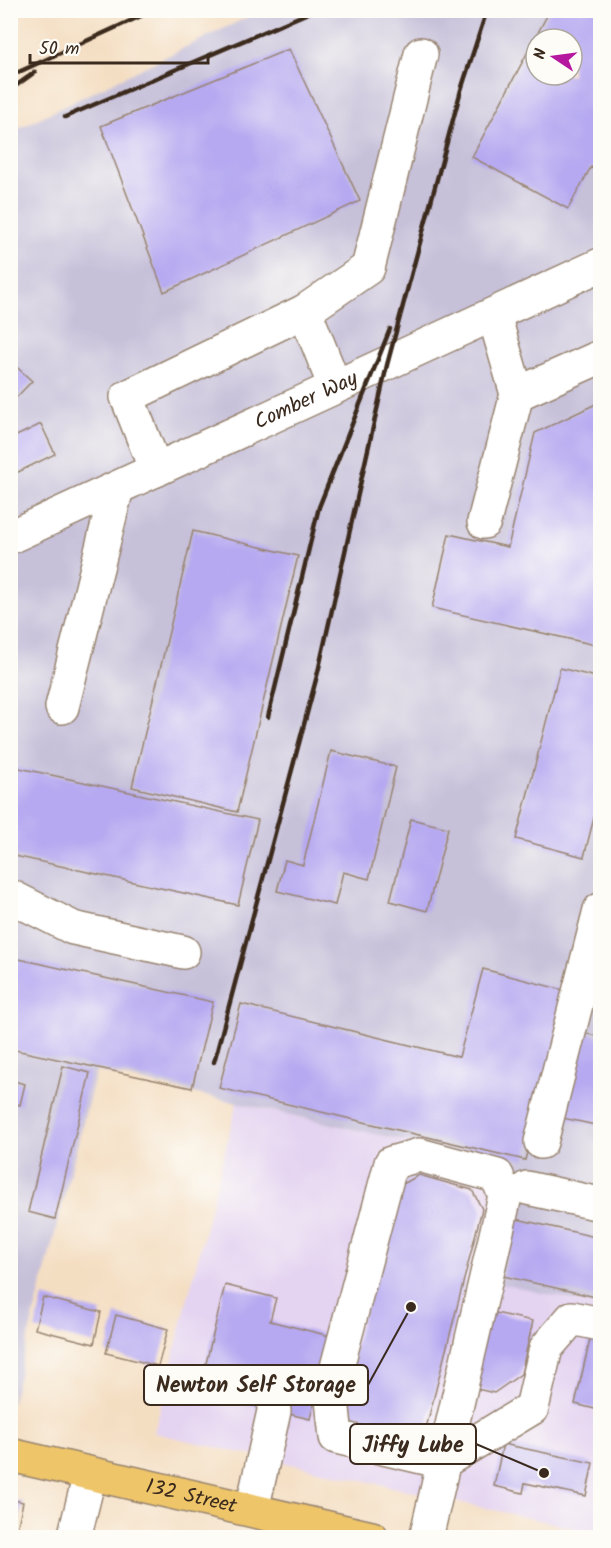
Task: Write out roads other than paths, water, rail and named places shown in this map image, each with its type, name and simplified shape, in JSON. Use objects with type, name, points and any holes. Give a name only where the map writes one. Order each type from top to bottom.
[{"type":"main road","name":"132 Street","points":[[10,1455],[372,1538]]},
{"type":"street","points":[[156,470],[127,397],[305,311],[368,268],[420,54]]},
{"type":"street","name":"Comber Way","points":[[10,537],[600,266]]},
{"type":"street","points":[[305,311],[336,387]]},
{"type":"street","points":[[484,522],[517,394],[494,315]]},
{"type":"street","points":[[517,394],[600,357]]},
{"type":"street","points":[[62,707],[117,488]]},
{"type":"street","points":[[10,896],[73,928],[183,952]]},
{"type":"street","points":[[541,1142],[590,992],[600,910]]},
{"type":"street","points":[[426,1538],[443,1462],[505,1196],[496,1176],[419,1155],[391,1162],[331,1390],[336,1437],[443,1462],[532,1408],[546,1348],[572,1318],[600,1324]]},
{"type":"street","points":[[527,1188],[600,1204]]},
{"type":"street","points":[[252,1510],[274,1411]]},
{"type":"street","points":[[74,1538],[90,1474]]},
{"type":"railway","points":[[10,76],[154,10]]},
{"type":"railway","points":[[65,117],[315,10]]},
{"type":"railway","points":[[214,1062],[318,672],[387,365],[461,90],[487,10]]},
{"type":"railway","points":[[10,90],[35,72]]},
{"type":"railway","points":[[268,717],[319,507],[390,329]]},
{"type":"place","name":"Newton Self Storage","points":[[411,1307]]},
{"type":"place","name":"Jiffy Lube","points":[[544,1473]]}]
